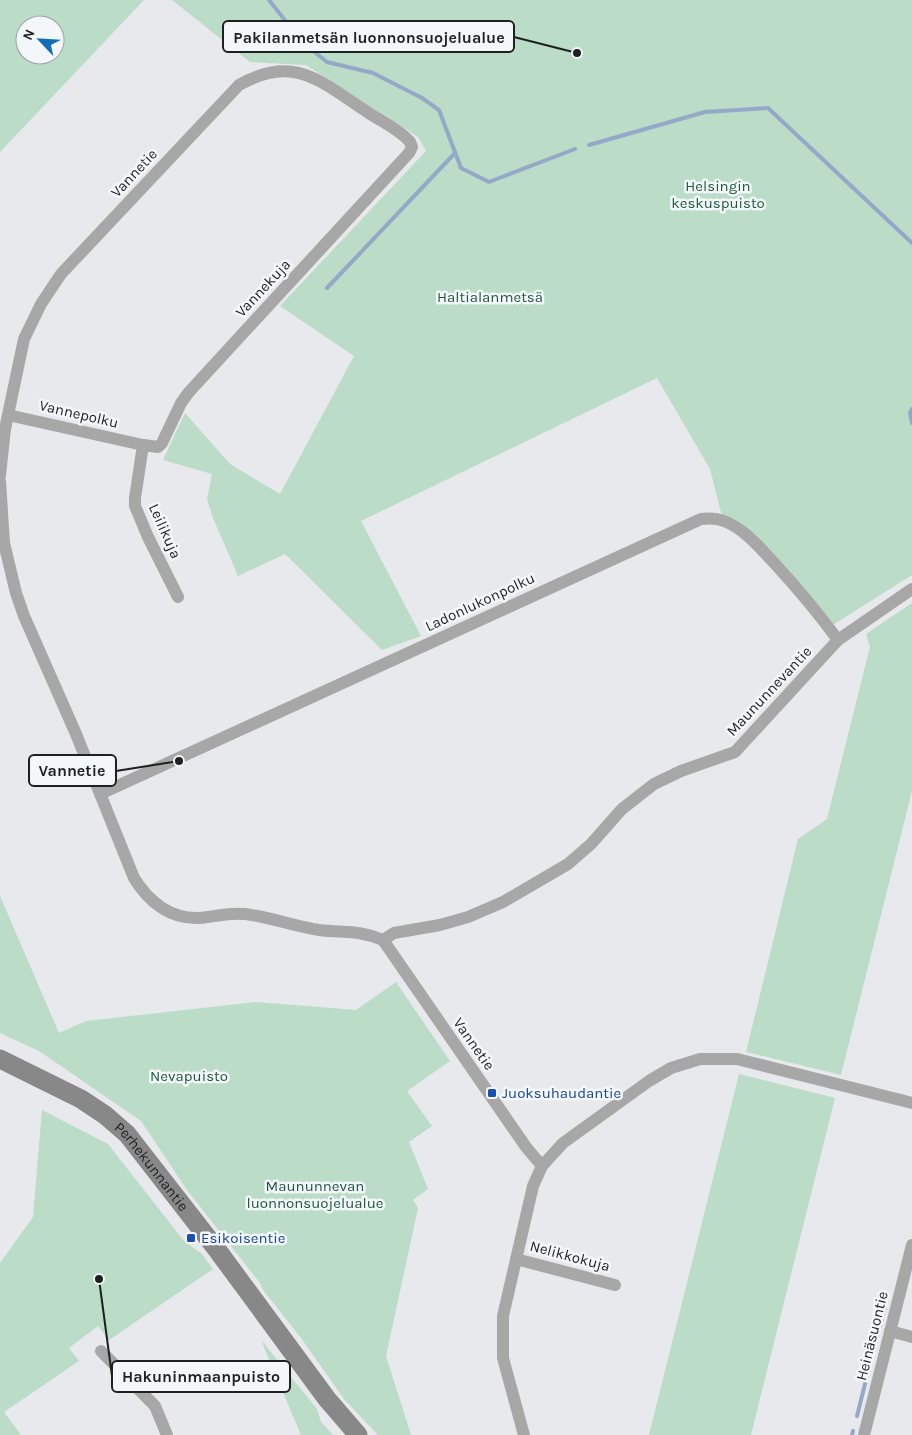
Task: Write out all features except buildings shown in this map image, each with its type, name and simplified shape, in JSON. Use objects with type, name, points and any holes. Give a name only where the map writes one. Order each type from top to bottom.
[{"type":"street","name":"Vannetie","points":[[0,475],[5,429],[24,339],[41,304],[61,274],[239,84],[271,71],[292,71],[306,74],[331,88],[407,138],[412,146]]},
{"type":"street","name":"Vannekuja","points":[[143,445],[155,448],[162,443],[180,403],[189,392],[409,153],[412,146]]},
{"type":"street","name":"Vannepolku","points":[[8,415],[143,445]]},
{"type":"street","name":"Leilikuja","points":[[143,445],[135,506],[178,597]]},
{"type":"street","points":[[0,481],[4,543],[16,593],[24,616],[134,878],[151,901],[170,914],[198,918],[242,913],[268,917],[318,930],[361,932],[383,940]]},
{"type":"street","name":"Ladonlukonpolku","points":[[100,794],[701,519],[712,518],[722,520],[735,526],[756,543],[799,590],[838,640]]},
{"type":"street","name":"Maununnevantie","points":[[383,940],[394,933],[468,918],[503,902],[568,864],[591,844],[622,809],[654,784],[681,771],[735,752],[838,640],[912,589]]},
{"type":"street","name":"Vannetie","points":[[383,940],[526,1147],[542,1166]]},
{"type":"street","name":"Perhekunnantie","points":[[0,1059],[81,1100],[105,1115],[127,1134],[218,1251],[327,1399],[358,1435]]},
{"type":"street","points":[[524,1435],[502,1358],[503,1316],[534,1186],[542,1166],[563,1143],[649,1081],[671,1068],[700,1059],[737,1059],[912,1104]]},
{"type":"street","name":"Heinäsuontie","points":[[864,1435],[912,1245]]},
{"type":"street","name":"Nelikkokuja","points":[[516,1259],[616,1285]]},
{"type":"street","points":[[890,1331],[912,1337]]},
{"type":"street","points":[[101,1351],[156,1406],[167,1435]]},
{"type":"green space","points":[[0,0],[144,0],[0,152]]},
{"type":"green space","name":"Helsingin keskuspuisto","points":[[172,0],[912,0],[912,575],[828,628],[799,590],[723,520],[710,469],[657,378],[361,521],[421,636],[382,650],[285,554],[238,576],[213,518],[207,499],[212,474],[163,460],[185,413],[230,464],[280,494],[354,356],[280,306],[426,151],[418,137],[306,65],[250,62]]},
{"type":"green space","points":[[912,603],[912,791],[841,1075],[746,1052],[798,839],[827,819],[870,647],[866,634]]},
{"type":"green space","points":[[0,896],[59,1033],[86,1021],[256,1002],[356,1010],[396,982],[450,1061],[407,1091],[432,1126],[409,1142],[428,1189],[413,1200],[418,1208],[386,1356],[411,1435],[378,1435],[344,1399],[301,1338],[263,1290],[260,1283],[187,1190],[141,1121],[39,1051],[0,1033]]},
{"type":"green space","points":[[739,1074],[835,1098],[751,1435],[649,1435]]},
{"type":"green space","points":[[42,1110],[108,1144],[184,1241],[202,1254],[213,1269],[109,1340],[98,1326],[69,1348],[79,1361],[4,1412],[21,1435],[0,1435],[0,1263],[33,1217]]},
{"type":"green space","points":[[261,1340],[317,1409],[321,1422],[333,1435],[301,1435]]},
{"type":"waterway","points":[[269,0],[295,33]]},
{"type":"waterway","points":[[302,42],[327,62],[373,73],[422,98],[439,110],[461,168],[489,182],[575,149]]},
{"type":"waterway","points":[[589,145],[705,112],[768,108],[912,243]]},
{"type":"waterway","points":[[327,288],[455,153]]},
{"type":"waterway","points":[[912,409],[910,413],[912,423]]},
{"type":"waterway","points":[[873,1352],[885,1307]]},
{"type":"waterway","points":[[857,1416],[870,1364]]},
{"type":"waterway","points":[[852,1435],[853,1431]]},
{"type":"place","name":"Pakilanmetsän luonnonsuojelualue","points":[[577,53]]},
{"type":"place","name":"Vannetie","points":[[179,761]]},
{"type":"place","name":"Juoksuhaudantie","points":[[492,1093]]},
{"type":"place","name":"Esikoisentie","points":[[191,1238]]},
{"type":"place","name":"Hakuninmaanpuisto","points":[[99,1279]]},
{"type":"park label","name":"Haltialanmetsä","points":[[490,297]]},
{"type":"park label","name":"Nevapuisto","points":[[189,1076]]},
{"type":"park label","name":"Maununnevan luonnonsuojelualue","points":[[315,1194]]}]
